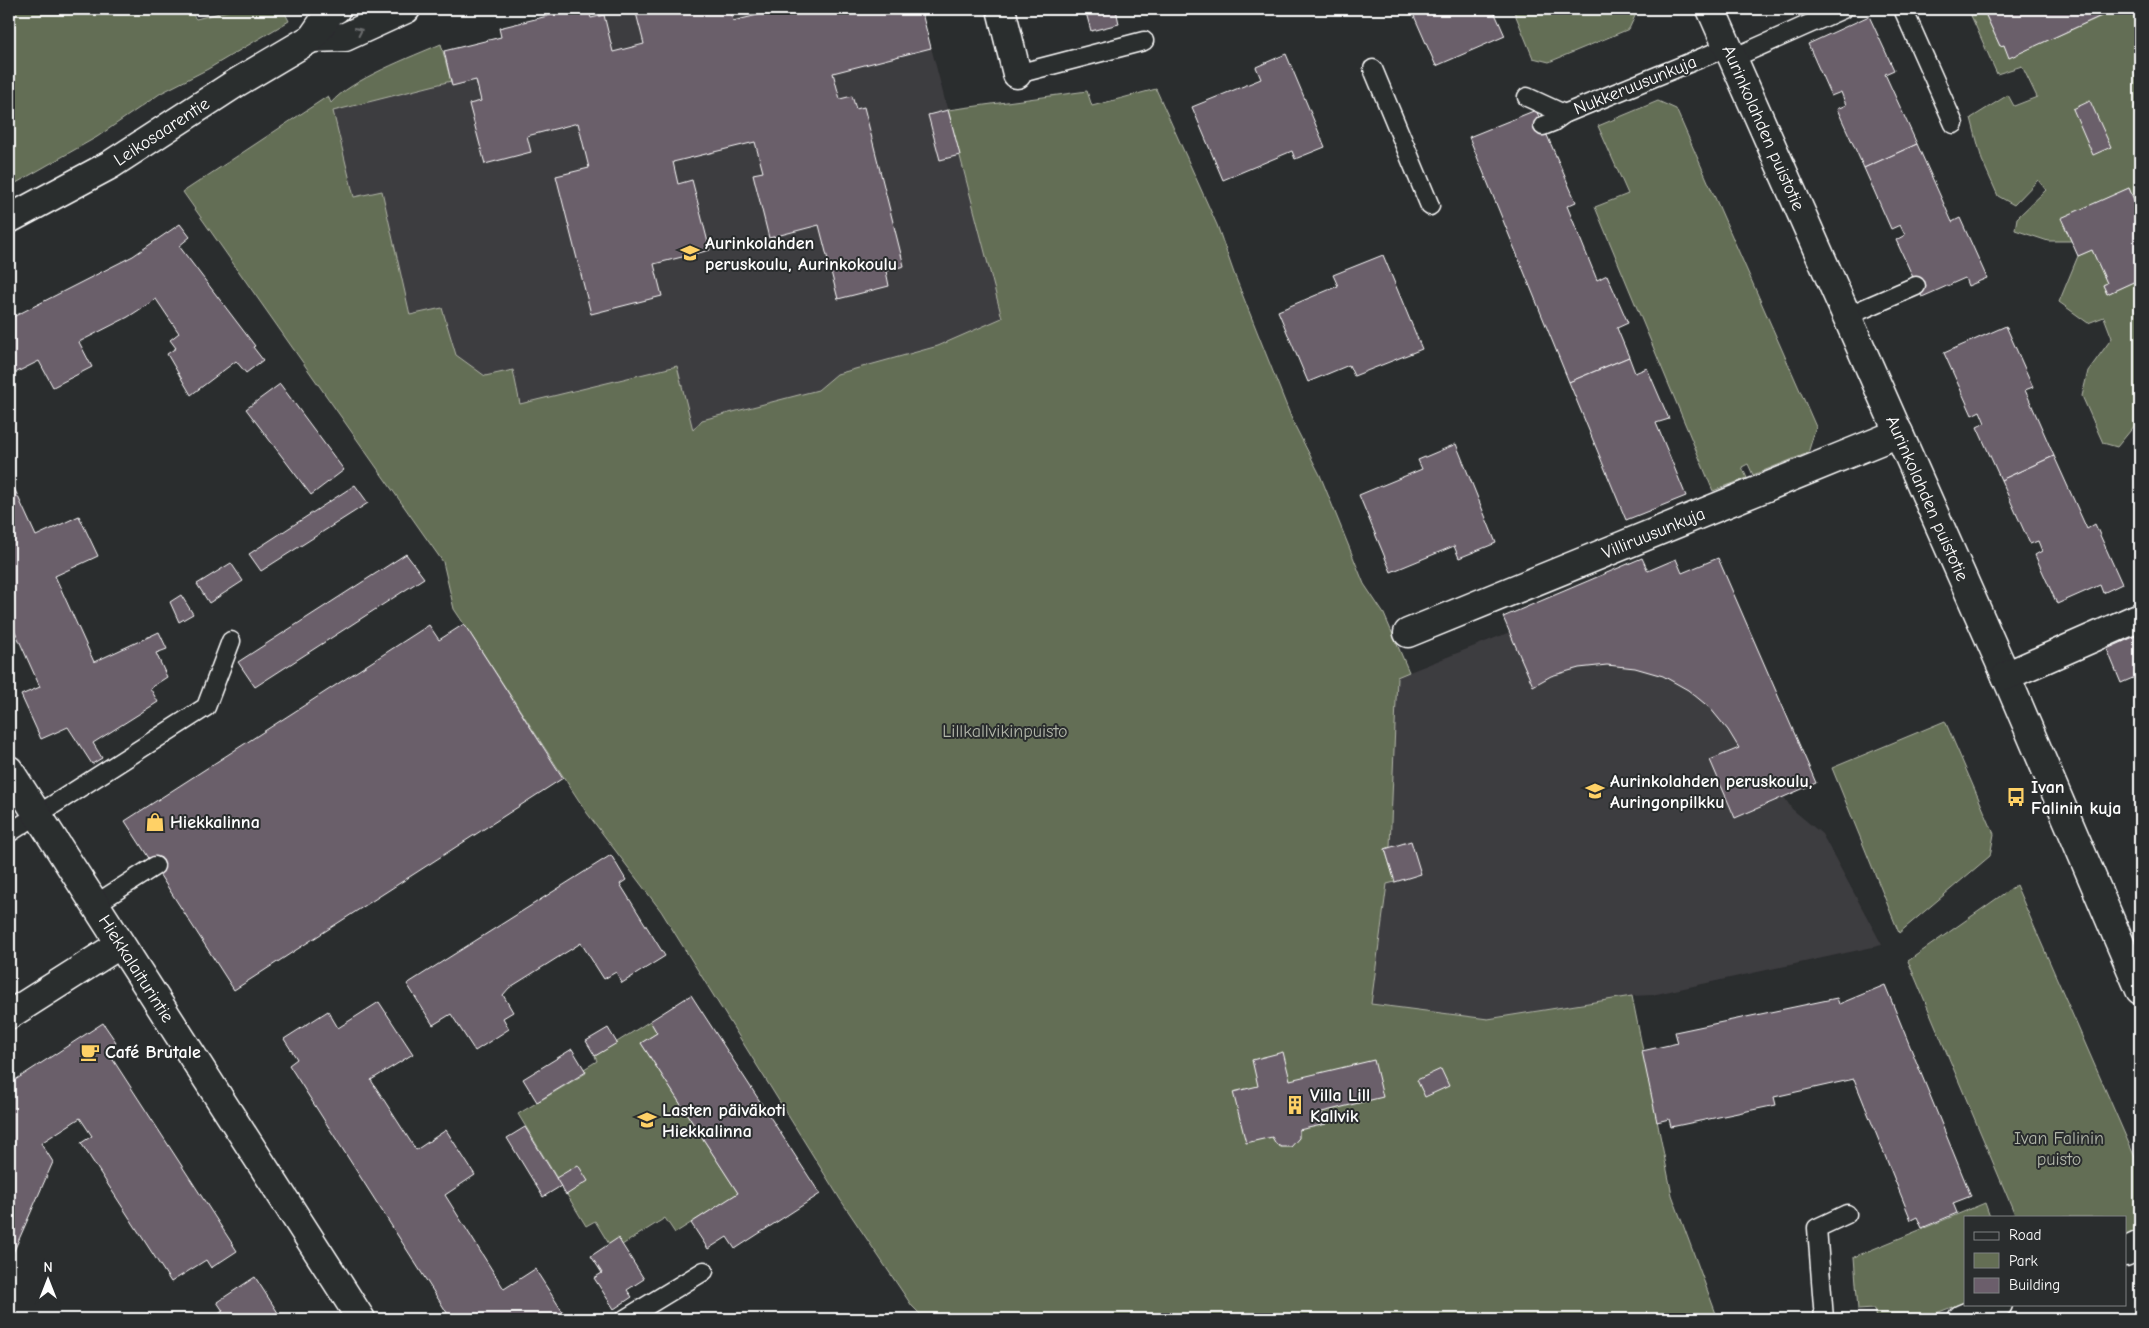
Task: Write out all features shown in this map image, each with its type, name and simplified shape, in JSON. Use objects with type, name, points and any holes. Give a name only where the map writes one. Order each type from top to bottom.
[{"type":"street","name":"Leikosaarentie","points":[[9,219],[110,165],[236,83],[312,38],[330,12],[336,9]]},
{"type":"street","name":"Leikosaarentie","points":[[312,38],[345,37],[406,9]]},
{"type":"street","points":[[1004,9],[1017,74]]},
{"type":"street","name":"Aurinkolahden puistotie","points":[[1712,9],[2006,676],[2140,990]]},
{"type":"street","name":"Villiruusunkuja","points":[[1408,633],[1899,433]]},
{"type":"street","points":[[2006,676],[2140,617]]},
{"type":"street","name":"Hiekkalaiturintie","points":[[9,770],[35,814],[361,1319]]},
{"type":"street","points":[[9,1015],[120,945]]},
{"type":"street","points":[[2126,1252],[2140,1245]]},
{"type":"street","points":[[1962,1319],[1993,1306]]},
{"type":"lane","name":"Nukkeruusunkuja","points":[[1543,126],[1564,114],[1843,9]]},
{"type":"lane","points":[[1904,9],[1954,124]]},
{"type":"lane","points":[[1017,74],[1144,41]]},
{"type":"lane","points":[[1373,69],[1430,206]]},
{"type":"lane","points":[[1527,98],[1564,114]]},
{"type":"lane","points":[[1847,316],[1916,286]]},
{"type":"lane","points":[[9,833],[35,814],[206,707],[232,641]]},
{"type":"lane","points":[[94,905],[154,866]]},
{"type":"lane","points":[[1824,1319],[1817,1228],[1847,1214]]},
{"type":"lane","points":[[625,1319],[704,1271]]},
{"type":"shaded area","name":"Aurinkolahden peruskoulu, Aurinkokoulu","points":[[576,9],[921,9],[1002,318],[938,346],[837,374],[818,390],[702,420],[693,430],[520,404],[456,355],[442,308],[410,316],[382,191],[354,197],[333,111],[451,81],[444,51],[501,37],[499,28]]},
{"type":"shaded area","name":"Aurinkolahden peruskoulu, Auringonpilkku","points":[[1642,558],[1648,570],[1676,559],[1682,573],[1718,558],[1816,783],[1784,797],[1792,809],[1822,834],[1882,945],[1652,995],[1632,996],[1488,1019],[1371,1004],[1387,884],[1385,849],[1390,847],[1397,677],[1510,632],[1503,617]]},
{"type":"green space","points":[[9,9],[188,9],[196,19],[235,9],[283,9],[289,21],[208,69],[161,93],[97,137],[9,187]]},
{"type":"green space","points":[[1513,9],[1632,9],[1635,16],[1629,29],[1549,62],[1533,58]]},
{"type":"green space","points":[[1983,9],[2000,46],[2004,45],[2010,57],[2111,12],[2111,9],[2140,9],[2140,197],[2134,200],[2129,188],[2062,218],[2071,241],[2048,241],[2015,230],[2017,218],[2046,190],[2038,180],[2014,205],[1998,196],[1982,160],[1971,118],[2008,95],[2014,106],[2037,97],[2022,66],[1997,74],[1969,11]]},
{"type":"green space","name":"Lillkallvikinpuisto","points":[[441,44],[451,81],[333,111],[354,197],[382,191],[410,315],[442,308],[456,355],[485,376],[513,370],[520,404],[677,366],[693,430],[702,420],[818,390],[837,374],[938,346],[1002,318],[948,110],[1087,91],[1092,106],[1156,89],[1217,225],[1235,276],[1293,422],[1320,475],[1364,584],[1384,614],[1409,672],[1397,677],[1390,847],[1385,849],[1395,882],[1387,884],[1371,1004],[1488,1019],[1632,996],[1672,1195],[1718,1319],[925,1319],[912,1306],[840,1199],[661,911],[587,813],[454,609],[443,562],[183,192],[328,96],[331,103],[340,94],[367,77]]},
{"type":"green space","points":[[1658,101],[1676,109],[1816,427],[1808,453],[1753,475],[1748,464],[1742,467],[1747,478],[1713,491],[1595,207],[1628,194],[1598,126]]},
{"type":"green space","points":[[2092,250],[2107,283],[2103,285],[2107,294],[2140,279],[2140,419],[2117,447],[2103,443],[2082,396],[2088,371],[2112,338],[2104,317],[2088,323],[2059,302],[2078,256]]},
{"type":"green space","points":[[1945,721],[1994,834],[1990,856],[1899,933],[1832,768]]},
{"type":"green space","name":"Ivan Falinin puisto","points":[[2016,885],[2140,1169],[2140,1231],[2126,1237],[2126,1216],[2016,1216],[1908,961]]},
{"type":"green space","points":[[650,1021],[657,1033],[641,1043],[738,1193],[675,1233],[665,1218],[622,1245],[609,1244],[595,1221],[586,1226],[518,1114],[586,1073],[584,1069],[597,1061],[595,1056]]},
{"type":"green space","points":[[1985,1203],[1990,1216],[1964,1216],[1964,1302],[1921,1319],[1876,1319],[1874,1309],[1858,1310],[1854,1257]]},
{"type":"building","points":[[576,9],[588,9],[591,18],[604,15],[613,52],[644,44],[635,9],[730,9],[733,21],[766,13],[765,9],[921,9],[931,48],[833,73],[840,99],[852,96],[856,109],[864,107],[904,266],[886,271],[889,286],[838,299],[819,225],[769,238],[753,174],[763,172],[755,142],[673,162],[678,184],[692,180],[710,250],[654,264],[662,296],[591,314],[556,176],[589,168],[578,123],[527,136],[531,152],[485,164],[469,104],[481,101],[476,80],[452,86],[444,51],[501,37],[499,28]]},
{"type":"building","points":[[1085,9],[1116,9],[1119,24],[1091,31]]},
{"type":"building","points":[[1411,9],[1493,9],[1505,36],[1436,66]]},
{"type":"building","points":[[1983,9],[2111,9],[2112,11],[2009,58],[2004,45],[2000,46]]},
{"type":"building","points":[[1869,16],[1894,70],[1885,74],[1917,144],[1864,168],[1837,109],[1846,105],[1841,92],[1831,96],[1808,44]]},
{"type":"building","points":[[1286,54],[1325,147],[1295,159],[1292,151],[1223,180],[1192,107],[1261,79],[1256,67]]},
{"type":"building","points":[[2090,101],[2111,147],[2093,155],[2073,109]]},
{"type":"building","points":[[948,110],[960,155],[940,160],[928,115]]},
{"type":"building","points":[[1536,110],[1576,202],[1567,206],[1597,280],[1607,275],[1628,323],[1617,328],[1629,357],[1569,382],[1469,137]]},
{"type":"building","points":[[1917,144],[1952,222],[1960,218],[1987,278],[1968,286],[1965,278],[1922,297],[1896,240],[1905,235],[1900,225],[1891,229],[1864,168]]},
{"type":"building","points":[[2129,188],[2134,200],[2140,197],[2140,279],[2107,294],[2103,285],[2107,283],[2092,250],[2078,256],[2061,218]]},
{"type":"building","points":[[180,224],[190,237],[179,246],[255,346],[253,347],[263,360],[246,373],[236,361],[191,395],[167,354],[176,348],[170,340],[179,333],[156,299],[128,317],[79,342],[92,367],[53,387],[39,361],[9,376],[9,319],[133,256]]},
{"type":"building","points":[[1383,255],[1422,349],[1354,376],[1349,365],[1308,382],[1278,311],[1338,286],[1333,275]]},
{"type":"building","points":[[2006,326],[2033,387],[2025,390],[2054,456],[2001,480],[1977,427],[1985,423],[1980,411],[1972,415],[1944,353]]},
{"type":"building","points":[[1629,357],[1635,373],[1647,368],[1669,419],[1656,423],[1686,496],[1626,520],[1569,382]]},
{"type":"building","points":[[280,384],[344,470],[311,495],[246,409]]},
{"type":"building","points":[[1456,444],[1496,543],[1459,558],[1454,546],[1391,572],[1359,495],[1422,469],[1418,460]]},
{"type":"building","points":[[2054,456],[2087,529],[2095,524],[2122,584],[2103,593],[2100,585],[2057,604],[2035,555],[2042,551],[2038,541],[2030,544],[2001,480]]},
{"type":"building","points":[[9,477],[36,536],[79,516],[98,556],[55,576],[94,662],[159,632],[167,649],[156,653],[167,677],[150,688],[158,702],[93,743],[102,758],[92,764],[68,727],[41,739],[21,695],[40,687],[9,618]]},
{"type":"building","points":[[355,485],[368,503],[261,571],[249,554]]},
{"type":"building","points":[[406,554],[424,578],[255,687],[238,662]]},
{"type":"building","points":[[1642,558],[1648,571],[1676,559],[1682,573],[1718,558],[1816,783],[1735,818],[1710,760],[1739,748],[1728,730],[1710,708],[1688,690],[1663,676],[1635,668],[1607,665],[1579,668],[1551,676],[1533,686],[1503,617]]},
{"type":"building","points":[[231,563],[243,581],[209,603],[197,584]]},
{"type":"building","points":[[181,595],[193,614],[179,622],[170,602]]},
{"type":"building","points":[[464,624],[563,778],[234,990],[125,821],[429,625],[439,640]]},
{"type":"building","points":[[2140,634],[2140,675],[2121,683],[2107,649]]},
{"type":"building","points":[[1411,841],[1421,874],[1395,882],[1385,849]]},
{"type":"building","points":[[611,855],[626,880],[620,884],[665,956],[622,983],[616,972],[604,979],[581,943],[509,988],[503,995],[513,1012],[503,1018],[509,1029],[475,1051],[451,1014],[433,1025],[407,984]]},
{"type":"building","points":[[1885,985],[1971,1196],[1953,1203],[1957,1213],[1922,1228],[1917,1217],[1911,1220],[1854,1079],[1774,1097],[1776,1105],[1671,1127],[1669,1119],[1657,1122],[1642,1051],[1678,1043],[1675,1032],[1837,998],[1839,1004]]},
{"type":"building","points":[[691,995],[820,1194],[735,1249],[727,1237],[708,1249],[691,1223],[738,1193],[641,1043],[657,1033],[650,1021]]},
{"type":"building","points":[[379,1002],[413,1054],[371,1080],[416,1150],[446,1130],[475,1175],[445,1195],[504,1289],[535,1269],[564,1314],[556,1319],[451,1319],[289,1065],[297,1059],[284,1039],[328,1011],[338,1028]]},
{"type":"building","points":[[103,1023],[116,1042],[106,1049],[237,1251],[211,1268],[206,1260],[171,1282],[81,1143],[92,1136],[80,1118],[41,1143],[53,1162],[9,1262],[9,1084]]},
{"type":"building","points":[[608,1028],[617,1043],[595,1056],[586,1041]]},
{"type":"building","points":[[572,1049],[586,1072],[537,1102],[523,1079]]},
{"type":"building","name":"Villa Lill Kallvik","points":[[1283,1052],[1290,1080],[1374,1060],[1383,1097],[1322,1112],[1326,1124],[1299,1130],[1299,1138],[1291,1147],[1281,1147],[1276,1144],[1272,1137],[1246,1143],[1233,1092],[1258,1086],[1252,1060]]},
{"type":"building","points":[[1441,1069],[1449,1086],[1425,1097],[1417,1080]]},
{"type":"building","points":[[525,1127],[561,1186],[543,1197],[507,1138]]},
{"type":"building","points":[[578,1165],[588,1181],[566,1195],[556,1178]]},
{"type":"building","points":[[618,1238],[644,1279],[627,1290],[632,1297],[614,1309],[594,1278],[602,1273],[591,1256]]},
{"type":"building","points":[[255,1277],[282,1319],[211,1319],[223,1311],[217,1302]]},
{"type":"place","name":"Aurinkolahden peruskoulu, Aurinkokoulu","points":[[690,253]]},
{"type":"place","name":"Aurinkolahden peruskoulu, Auringonpilkku","points":[[1595,791]]},
{"type":"place","name":"Ivan Falinin kuja","points":[[2016,797]]},
{"type":"place","name":"Hiekkalinna","points":[[155,822]]},
{"type":"place","name":"Café Brutale","points":[[90,1052]]},
{"type":"place","name":"Villa Lill Kallvik","points":[[1295,1105]]},
{"type":"place","name":"Lasten päiväkoti Hiekkalinna","points":[[647,1120]]}]
